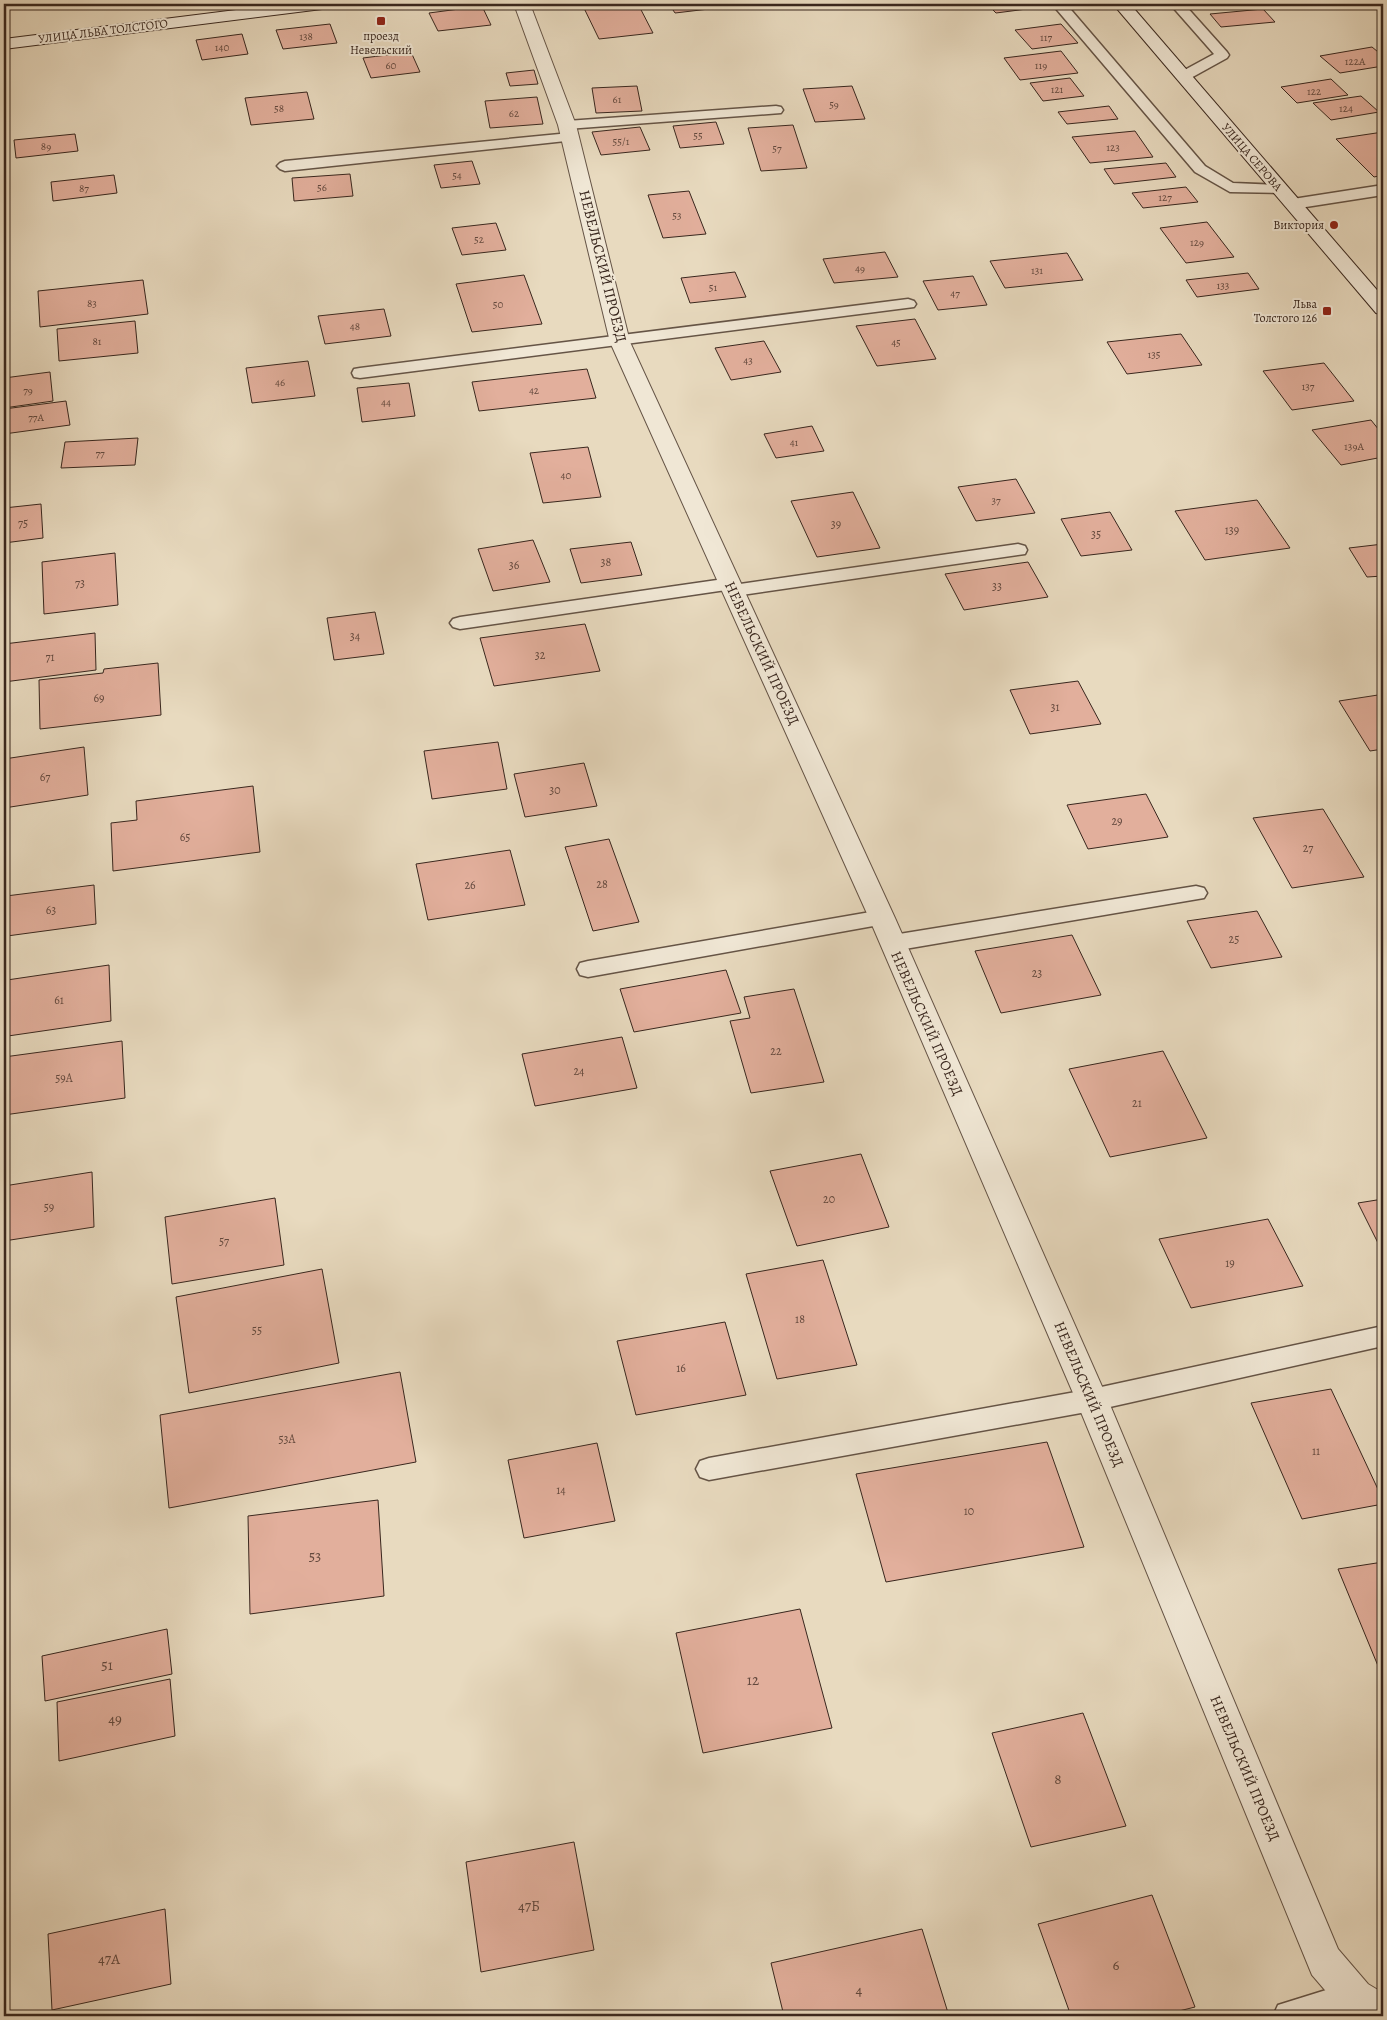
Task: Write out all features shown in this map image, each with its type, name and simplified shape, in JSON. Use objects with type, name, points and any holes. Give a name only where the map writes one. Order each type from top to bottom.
[{"type":"street","name":"УЛИЦА ЛЬВА ТОЛСТОГО","points":[[4,44],[322,4]]},
{"type":"street","name":"НЕВЕЛЬСКИЙ ПРОЕЗД","points":[[522,4],[569,131],[620,342],[888,931],[1092,1400],[1325,1962],[1355,1996],[1383,2015]]},
{"type":"street","name":"УЛИЦА СЕРОВА","points":[[1121,4],[1383,309]]},
{"type":"lane","points":[[1060,4],[1200,169],[1230,187],[1281,190]]},
{"type":"lane","points":[[1177,4],[1222,55],[1184,76]]},
{"type":"lane","points":[[285,166],[569,131],[776,110]]},
{"type":"lane","points":[[1293,204],[1383,190]]},
{"type":"lane","points":[[360,373],[620,342],[908,304]]},
{"type":"lane","points":[[460,623],[1018,550]]},
{"type":"lane","points":[[588,969],[1196,893]]},
{"type":"lane","points":[[709,1469],[1092,1400],[1383,1336]]},
{"type":"lane","points":[[1289,2016],[1355,1996]]},
{"type":"building","points":[[29,4],[70,4],[30,8]]},
{"type":"building","points":[[582,4],[638,4],[653,33],[599,39]]},
{"type":"building","points":[[669,4],[705,4],[709,9],[675,13]]},
{"type":"building","points":[[987,4],[1039,4],[1042,7],[996,13]]},
{"type":"building","points":[[1328,4],[1378,4],[1334,9]]},
{"type":"building","points":[[482,6],[491,25],[438,31],[429,13]]},
{"type":"building","points":[[1263,9],[1275,22],[1221,27],[1210,14]]},
{"type":"building","points":[[330,24],[337,43],[283,49],[276,30]]},
{"type":"building","points":[[1061,24],[1078,43],[1032,49],[1015,30]]},
{"type":"building","points":[[242,34],[248,54],[202,60],[196,40]]},
{"type":"building","points":[[1372,47],[1383,56],[1383,66],[1340,73],[1320,56]]},
{"type":"building","points":[[1061,51],[1078,73],[1020,80],[1004,58]]},
{"type":"building","points":[[411,52],[420,72],[371,78],[363,58]]},
{"type":"building","points":[[534,70],[538,84],[510,86],[506,73]]},
{"type":"building","points":[[1070,78],[1084,96],[1043,101],[1030,83]]},
{"type":"building","points":[[1331,79],[1348,95],[1297,103],[1281,87]]},
{"type":"building","points":[[637,86],[642,111],[596,113],[592,88]]},
{"type":"building","points":[[852,86],[865,119],[815,122],[803,89]]},
{"type":"building","points":[[307,92],[314,119],[251,125],[245,98]]},
{"type":"building","points":[[1361,96],[1379,112],[1331,120],[1313,103]]},
{"type":"building","points":[[537,97],[543,124],[490,128],[485,101]]},
{"type":"building","points":[[1109,106],[1118,119],[1067,124],[1058,112]]},
{"type":"building","points":[[716,122],[724,144],[680,148],[673,126]]},
{"type":"building","points":[[793,125],[807,168],[761,171],[748,128]]},
{"type":"building","points":[[640,127],[650,150],[601,155],[592,132]]},
{"type":"building","points":[[1135,131],[1153,157],[1090,163],[1072,137]]},
{"type":"building","points":[[1383,132],[1383,175],[1374,177],[1336,139]]},
{"type":"building","points":[[75,134],[78,151],[16,158],[14,140]]},
{"type":"building","points":[[472,161],[480,184],[441,188],[434,165]]},
{"type":"building","points":[[1166,163],[1176,177],[1114,184],[1104,169]]},
{"type":"building","points":[[350,174],[353,196],[294,201],[292,178]]},
{"type":"building","points":[[114,175],[117,193],[53,201],[51,182]]},
{"type":"building","points":[[1186,187],[1198,202],[1143,208],[1132,193]]},
{"type":"building","points":[[689,191],[706,234],[663,238],[648,195]]},
{"type":"building","points":[[1207,222],[1234,257],[1186,263],[1160,228]]},
{"type":"building","points":[[496,223],[506,250],[462,255],[452,228]]},
{"type":"building","points":[[885,252],[898,277],[834,283],[823,259]]},
{"type":"building","points":[[1067,253],[1083,280],[1005,288],[990,261]]},
{"type":"building","points":[[735,272],[746,297],[690,303],[681,278]]},
{"type":"building","points":[[1248,273],[1259,289],[1197,297],[1186,280]]},
{"type":"building","points":[[524,275],[542,324],[472,332],[456,284]]},
{"type":"building","points":[[973,276],[987,305],[938,310],[923,281]]},
{"type":"building","points":[[143,280],[148,314],[40,327],[38,291]]},
{"type":"building","points":[[384,309],[391,336],[325,344],[318,316]]},
{"type":"building","points":[[915,319],[936,359],[877,366],[856,326]]},
{"type":"building","points":[[135,321],[138,353],[59,361],[57,329]]},
{"type":"building","points":[[1181,334],[1202,365],[1127,374],[1107,342]]},
{"type":"building","points":[[764,341],[781,372],[731,380],[715,348]]},
{"type":"building","points":[[308,361],[315,396],[252,403],[246,368]]},
{"type":"building","points":[[1324,363],[1354,401],[1292,410],[1263,371]]},
{"type":"building","points":[[587,369],[596,398],[479,411],[472,382]]},
{"type":"building","points":[[50,372],[53,401],[4,408],[4,378]]},
{"type":"building","points":[[409,383],[415,416],[362,422],[357,388]]},
{"type":"building","points":[[66,401],[70,425],[4,434],[4,409]]},
{"type":"building","points":[[1371,420],[1383,435],[1383,457],[1341,465],[1312,430]]},
{"type":"building","points":[[812,426],[824,451],[776,458],[764,434]]},
{"type":"building","points":[[138,438],[135,465],[61,468],[65,442]]},
{"type":"building","points":[[588,447],[601,497],[543,503],[530,453]]},
{"type":"building","points":[[1016,479],[1035,513],[976,521],[958,487]]},
{"type":"building","points":[[853,492],[880,548],[817,557],[791,501]]},
{"type":"building","points":[[1257,500],[1290,548],[1205,560],[1175,511]]},
{"type":"building","points":[[41,504],[43,538],[4,543],[4,508]]},
{"type":"building","points":[[1110,512],[1132,550],[1081,556],[1061,519]]},
{"type":"building","points":[[533,540],[550,582],[493,591],[478,549]]},
{"type":"building","points":[[631,542],[642,575],[581,583],[570,549]]},
{"type":"building","points":[[1383,544],[1383,576],[1367,577],[1349,548]]},
{"type":"building","points":[[115,553],[118,605],[44,614],[42,562]]},
{"type":"building","points":[[1028,562],[1048,597],[964,610],[945,574]]},
{"type":"building","points":[[375,612],[384,654],[334,660],[327,618]]},
{"type":"building","points":[[585,624],[600,671],[494,686],[480,638]]},
{"type":"building","points":[[95,633],[96,670],[4,682],[4,644]]},
{"type":"building","points":[[158,663],[161,715],[40,729],[39,680],[103,673],[104,669]]},
{"type":"building","points":[[1078,681],[1101,724],[1030,734],[1010,690]]},
{"type":"building","points":[[1378,695],[1383,704],[1383,749],[1370,751],[1339,701]]},
{"type":"building","points":[[498,742],[507,789],[432,799],[424,751]]},
{"type":"building","points":[[84,747],[88,795],[4,808],[4,759]]},
{"type":"building","points":[[584,763],[597,806],[525,817],[514,774]]},
{"type":"building","points":[[253,786],[260,852],[113,871],[111,823],[137,820],[136,801]]},
{"type":"building","points":[[1146,794],[1168,837],[1088,849],[1067,805]]},
{"type":"building","points":[[1323,809],[1364,877],[1292,888],[1253,818]]},
{"type":"building","points":[[609,839],[639,922],[593,931],[565,847]]},
{"type":"building","points":[[510,850],[525,905],[428,920],[416,864]]},
{"type":"building","points":[[94,885],[96,924],[7,936],[6,896]]},
{"type":"building","points":[[1257,911],[1282,957],[1211,968],[1187,921]]},
{"type":"building","points":[[1072,935],[1101,995],[1001,1013],[975,951]]},
{"type":"building","points":[[109,965],[111,1021],[8,1036],[7,980]]},
{"type":"building","points":[[726,970],[741,1013],[634,1032],[620,989]]},
{"type":"building","points":[[794,989],[824,1082],[751,1093],[730,1021],[750,1018],[744,997]]},
{"type":"building","points":[[622,1037],[637,1088],[535,1106],[522,1054]]},
{"type":"building","points":[[122,1041],[125,1098],[4,1115],[4,1057]]},
{"type":"building","points":[[1163,1051],[1207,1138],[1110,1157],[1069,1069]]},
{"type":"building","points":[[861,1154],[889,1227],[797,1246],[770,1171]]},
{"type":"building","points":[[92,1172],[94,1227],[4,1241],[4,1186]]},
{"type":"building","points":[[275,1198],[284,1265],[172,1284],[165,1217]]},
{"type":"building","points":[[1383,1199],[1383,1253],[1358,1203]]},
{"type":"building","points":[[1268,1219],[1303,1286],[1191,1308],[1159,1239]]},
{"type":"building","points":[[823,1260],[857,1365],[777,1379],[746,1274]]},
{"type":"building","points":[[322,1269],[339,1363],[189,1393],[176,1297]]},
{"type":"building","points":[[725,1322],[746,1395],[636,1415],[617,1341]]},
{"type":"building","points":[[400,1372],[416,1462],[169,1508],[160,1415]]},
{"type":"building","points":[[1331,1389],[1383,1500],[1383,1504],[1302,1519],[1251,1403]]},
{"type":"building","points":[[1047,1442],[1084,1547],[886,1582],[856,1474]]},
{"type":"building","points":[[597,1443],[615,1521],[524,1538],[508,1460]]},
{"type":"building","points":[[378,1500],[384,1596],[250,1614],[248,1516]]},
{"type":"building","points":[[1383,1562],[1383,1678],[1338,1569]]},
{"type":"building","points":[[800,1609],[832,1728],[703,1753],[676,1633]]},
{"type":"building","points":[[167,1629],[172,1674],[45,1701],[42,1656]]},
{"type":"building","points":[[170,1679],[175,1736],[59,1761],[57,1702]]},
{"type":"building","points":[[1083,1713],[1126,1826],[1031,1847],[992,1733]]},
{"type":"building","points":[[574,1842],[594,1950],[481,1972],[466,1862]]},
{"type":"building","points":[[1152,1895],[1195,2007],[1159,2016],[1071,2016],[1038,1924]]},
{"type":"building","points":[[165,1909],[171,1984],[52,2010],[48,1934]]},
{"type":"building","points":[[922,1929],[949,2016],[784,2016],[771,1963]]},
{"type":"place","name":"проезд Невельский","points":[[381,21]]},
{"type":"place","name":"Виктория","points":[[1334,225]]},
{"type":"place","name":"Льва Толстого 126","points":[[1327,311]]}]
